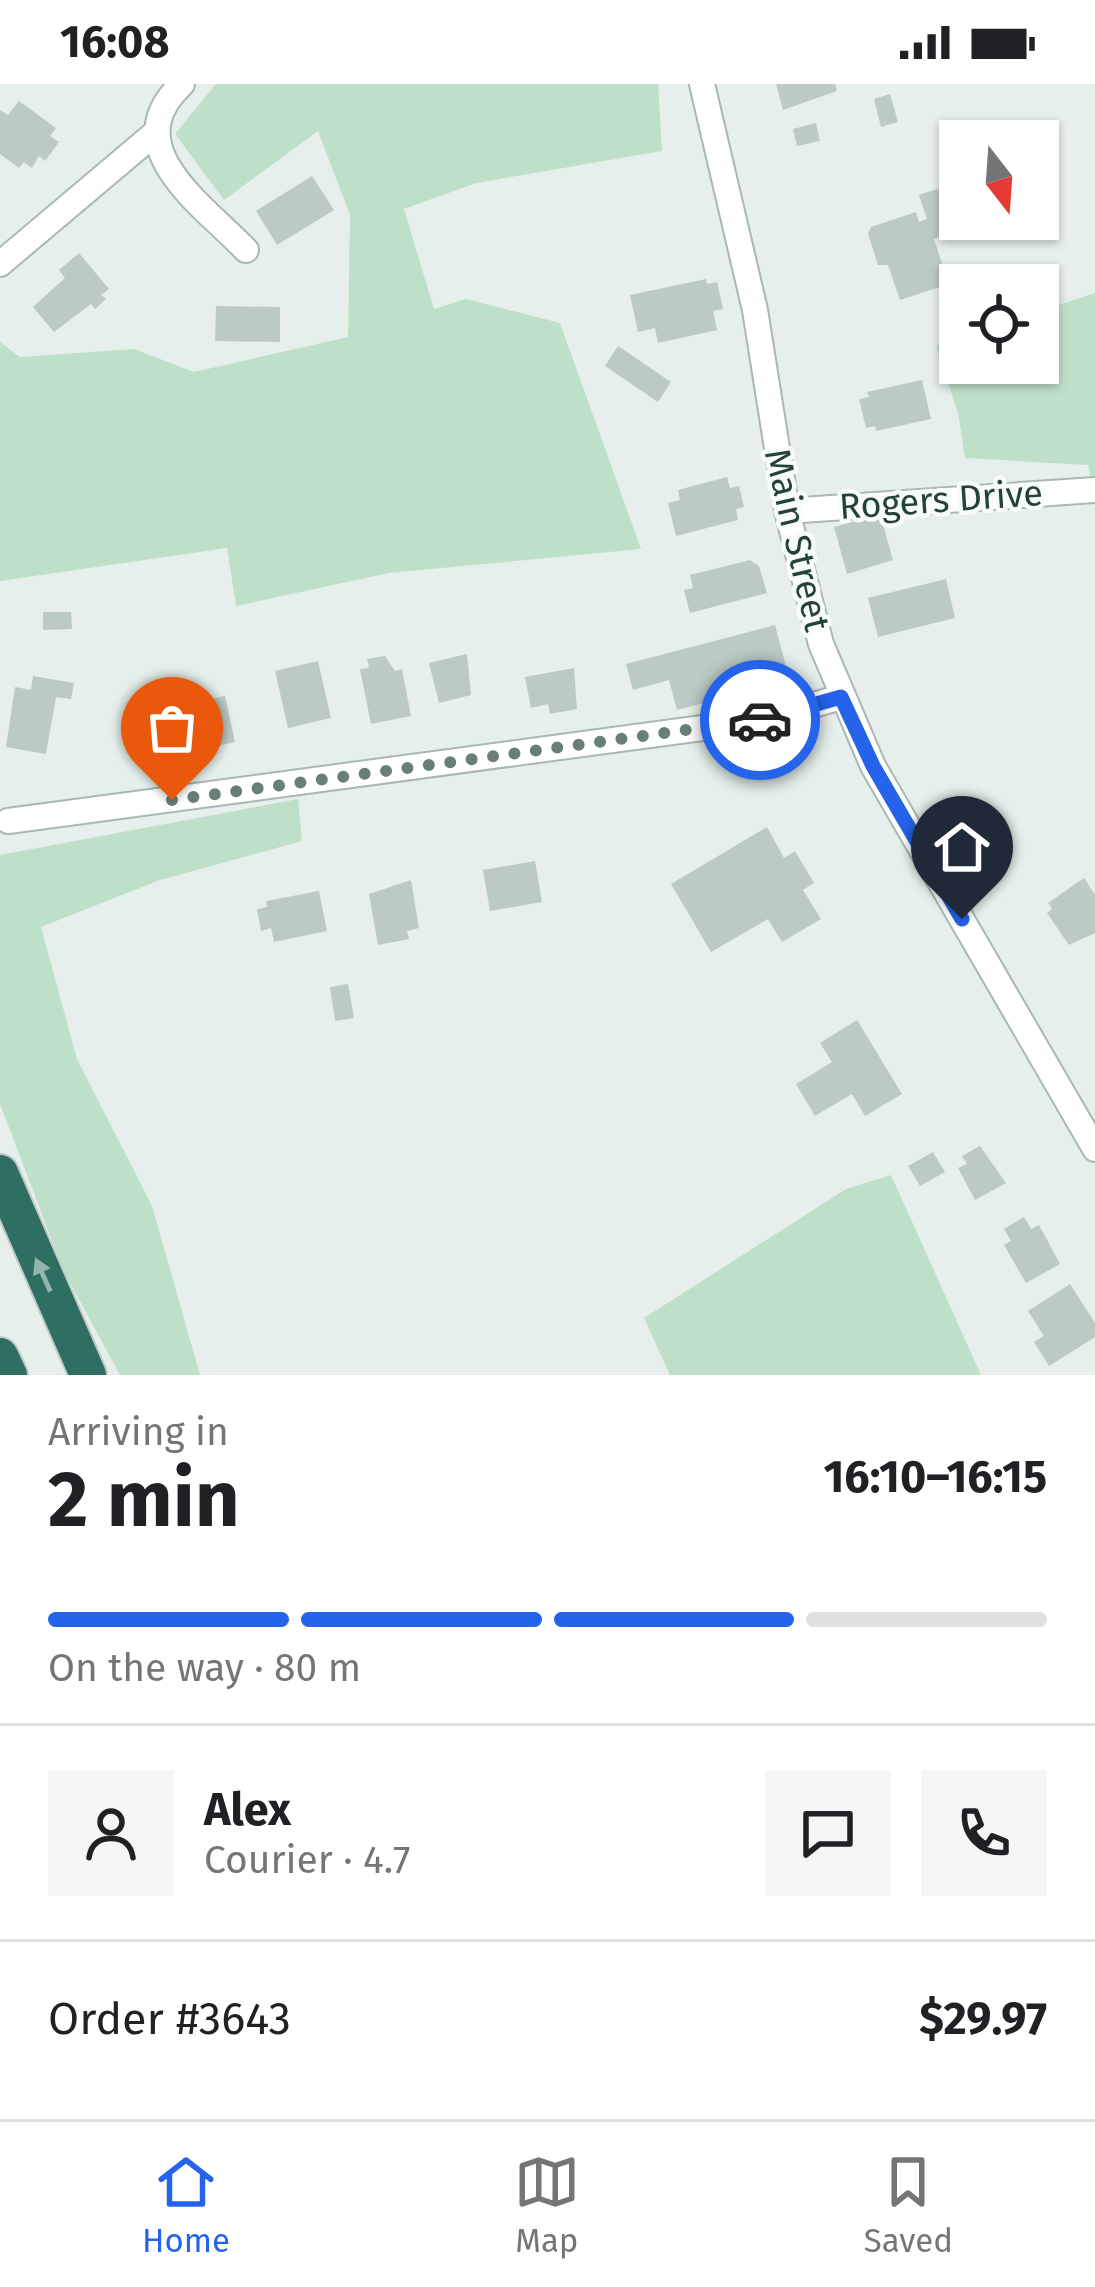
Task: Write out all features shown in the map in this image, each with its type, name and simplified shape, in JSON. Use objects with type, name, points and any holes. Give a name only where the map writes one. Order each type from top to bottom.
[{"type":"highway","points":[[0,1173],[88,1375]]},
{"type":"highway","points":[[0,1356],[9,1375]]},
{"type":"street","points":[[182,84],[159,110],[154,134],[172,173],[246,250]]},
{"type":"street","name":"Main Street","points":[[702,84],[755,310],[787,511],[821,644],[873,766],[1095,1149]]},
{"type":"street","points":[[0,264],[154,134]]},
{"type":"street","name":"Rogers Drive","points":[[787,511],[1095,490]]},
{"type":"street","points":[[8,820],[762,720],[841,697]]},
{"type":"green space","points":[[216,84],[658,84],[662,151],[476,183],[404,209],[434,309],[466,299],[560,323],[641,549],[389,573],[236,606],[227,548],[0,581],[0,342],[20,357],[134,349],[194,372],[348,337],[350,215],[318,131],[224,200],[175,134]]},
{"type":"green space","points":[[1095,293],[1095,499],[1088,465],[965,458],[948,384],[1059,384],[1059,305]]},
{"type":"green space","points":[[298,799],[302,841],[160,880],[41,927],[77,1059],[152,1206],[200,1375],[120,1375],[64,1272],[0,1104],[0,855]]},
{"type":"green space","points":[[891,1175],[981,1375],[670,1375],[644,1318],[846,1189]]},
{"type":"building","points":[[776,84],[835,84],[837,91],[783,110]]},
{"type":"building","points":[[890,94],[898,122],[881,127],[874,99]]},
{"type":"building","points":[[19,101],[56,128],[50,136],[59,142],[45,161],[39,156],[32,168],[24,162],[19,168],[0,154],[0,110],[8,115]]},
{"type":"building","points":[[816,123],[820,141],[797,146],[793,129]]},
{"type":"building","points":[[312,176],[334,210],[277,245],[256,211]]},
{"type":"building","points":[[939,188],[939,237],[934,239],[942,264],[939,287],[900,300],[888,265],[878,265],[868,234],[871,227],[916,212],[919,222],[927,219],[919,195]]},
{"type":"building","points":[[79,253],[109,289],[101,295],[106,299],[95,309],[91,304],[54,332],[33,307],[65,278],[59,270]]},
{"type":"building","points":[[706,279],[707,284],[717,282],[723,309],[713,311],[717,330],[658,343],[655,328],[638,332],[630,295]]},
{"type":"building","points":[[216,306],[280,307],[280,342],[215,341]]},
{"type":"building","points":[[618,346],[671,382],[658,402],[605,366]]},
{"type":"building","points":[[922,380],[931,419],[876,431],[875,426],[866,428],[859,399],[869,397],[867,392]]},
{"type":"building","points":[[727,477],[730,488],[739,486],[744,507],[736,509],[738,520],[676,536],[668,503],[680,500],[678,490]]},
{"type":"building","points":[[880,514],[893,560],[847,574],[834,527]]},
{"type":"building","points":[[750,560],[759,566],[767,593],[690,613],[684,590],[693,588],[690,575]]},
{"type":"building","points":[[946,579],[955,618],[878,637],[868,598]]},
{"type":"building","points":[[43,612],[71,612],[72,629],[43,630]]},
{"type":"building","points":[[775,625],[790,681],[677,710],[669,680],[633,690],[626,664]]},
{"type":"building","points":[[467,654],[471,695],[439,703],[429,663]]},
{"type":"building","points":[[385,656],[395,671],[402,669],[411,716],[371,724],[360,669],[369,668],[367,659]]},
{"type":"building","points":[[318,661],[331,718],[288,728],[275,671]]},
{"type":"building","points":[[574,668],[577,709],[550,714],[548,704],[531,708],[525,677]]},
{"type":"building","points":[[33,676],[74,683],[71,699],[56,697],[46,754],[6,747],[15,687],[31,690]]},
{"type":"building","points":[[225,696],[235,742],[190,752],[179,706]]},
{"type":"building","points":[[767,827],[784,858],[795,851],[814,883],[803,890],[821,919],[782,942],[768,919],[711,952],[671,884]]},
{"type":"building","points":[[535,861],[542,902],[490,911],[483,870]]},
{"type":"building","points":[[1084,878],[1095,895],[1095,933],[1069,945],[1047,913],[1052,909],[1048,903]]},
{"type":"building","points":[[411,880],[419,928],[407,931],[409,939],[378,945],[369,894]]},
{"type":"building","points":[[319,891],[327,931],[274,942],[271,928],[261,931],[257,909],[267,907],[266,901]]},
{"type":"building","points":[[348,984],[354,1018],[335,1021],[330,987]]},
{"type":"building","points":[[857,1020],[902,1094],[865,1116],[852,1094],[815,1116],[796,1084],[832,1062],[820,1043]]},
{"type":"building","points":[[980,1146],[1006,1183],[975,1200],[958,1168],[967,1164],[962,1156]]},
{"type":"building","points":[[933,1152],[945,1172],[920,1186],[908,1166]]},
{"type":"building","points":[[1024,1217],[1031,1229],[1039,1225],[1060,1264],[1026,1283],[1004,1245],[1011,1241],[1004,1229]]},
{"type":"building","points":[[1070,1284],[1095,1323],[1095,1337],[1049,1366],[1034,1342],[1044,1336],[1028,1311]]},
{"type":"way so far","points":[[172,800],[760,720]]},
{"type":"route","points":[[760,720],[798,713],[841,697],[873,766],[962,919]]}]
